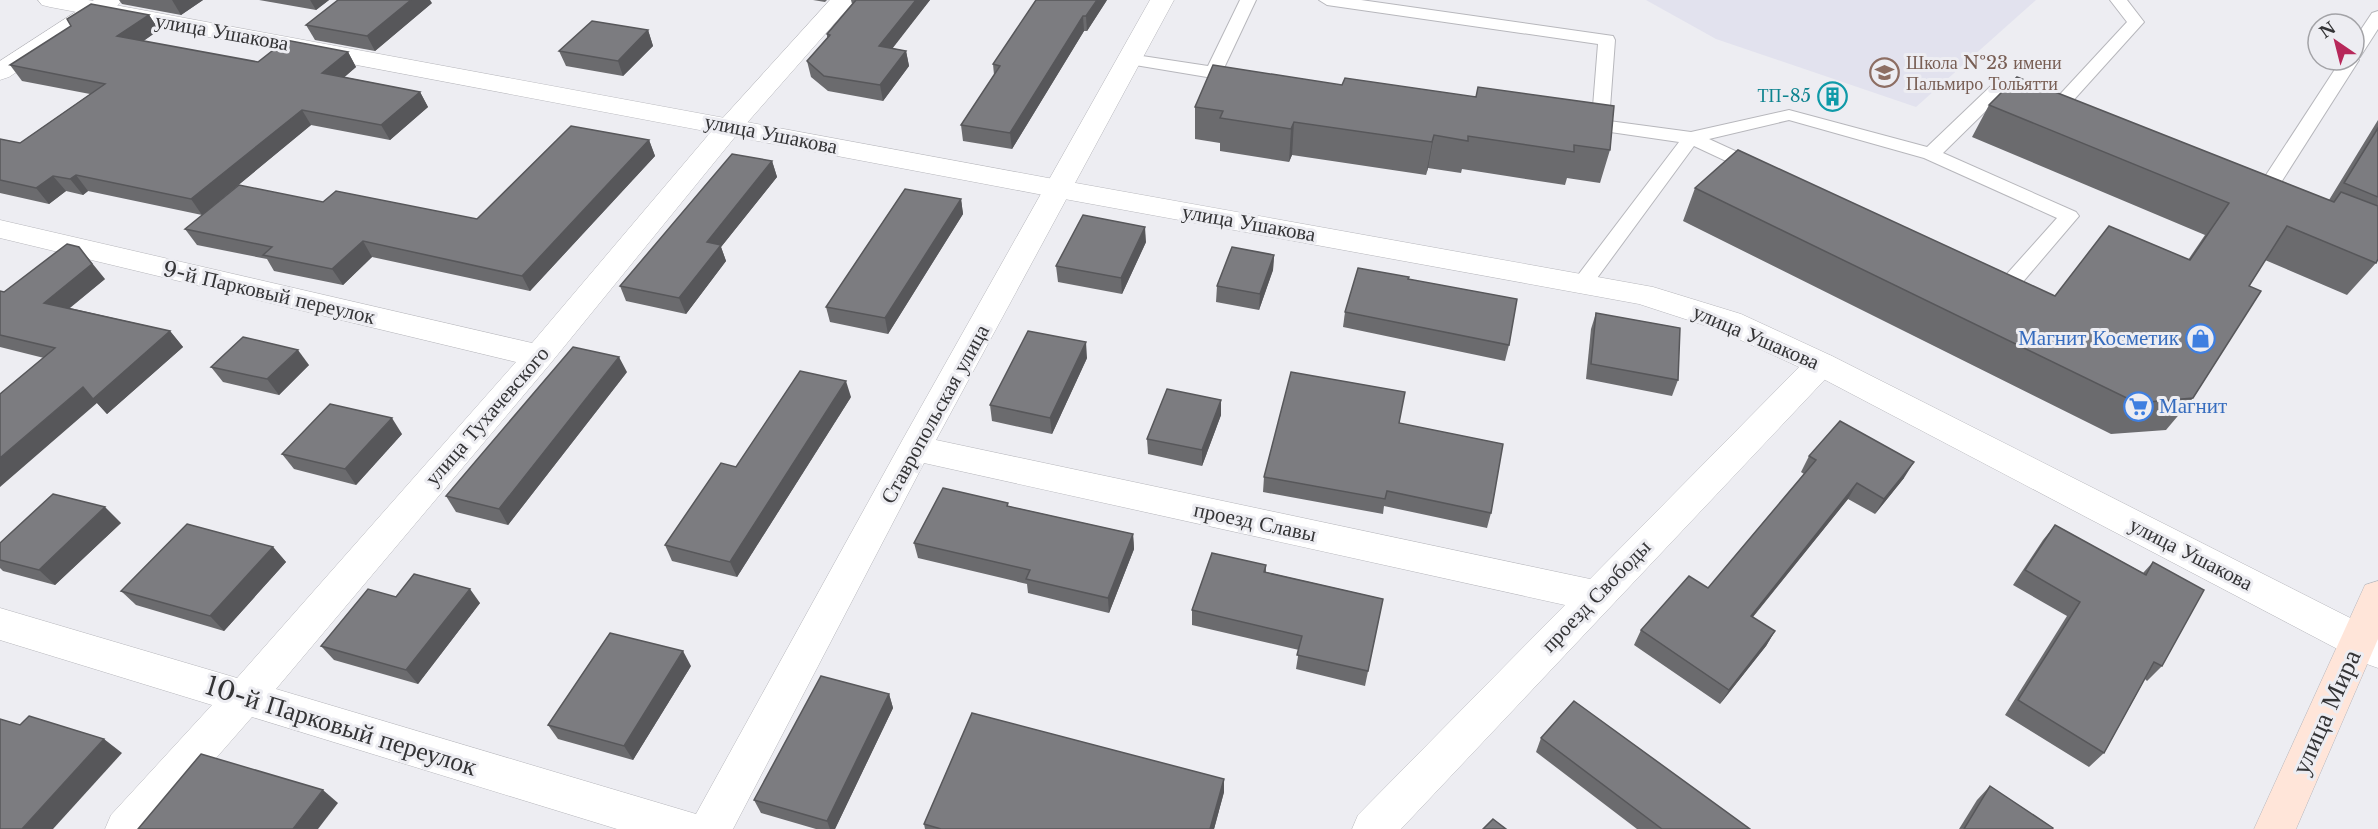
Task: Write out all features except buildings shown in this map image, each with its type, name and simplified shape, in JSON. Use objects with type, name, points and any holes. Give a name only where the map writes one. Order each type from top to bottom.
[{"type":"main road","name":"улица Мира","points":[[2275,829],[2368,646],[2378,596]]},
{"type":"street","name":"улица Ушакова","points":[[50,0],[103,4],[1059,189],[1642,294],[1730,322],[1821,364],[2368,646]]},
{"type":"street","name":"улица Тухачевского","points":[[126,829],[244,698],[539,356],[730,126],[843,0]]},
{"type":"street","name":"Ставропольская улица","points":[[711,829],[915,448],[1162,0]]},
{"type":"street","points":[[0,72],[103,4]]},
{"type":"street","name":"9-й Парковый переулок","points":[[0,229],[539,356]]},
{"type":"street","name":"проезд Свободы","points":[[1373,829],[1821,364]]},
{"type":"street","name":"проезд Славы","points":[[915,448],[1595,596]]},
{"type":"street","name":"10-й Парковый переулок","points":[[0,624],[683,829]]},
{"type":"lane","points":[[1213,73],[1248,0]]},
{"type":"lane","points":[[1327,0],[1607,40],[1600,126]]},
{"type":"lane","points":[[2055,110],[2136,22],[2118,0]]},
{"type":"lane","points":[[2366,34],[2378,16]]},
{"type":"lane","points":[[1130,59],[1259,79]]},
{"type":"lane","points":[[2263,195],[2342,72]]},
{"type":"lane","points":[[1931,154],[1999,88],[2077,119]]},
{"type":"lane","points":[[1565,121],[1691,138],[2009,285],[2069,216],[1931,154],[1789,115],[1691,138],[1582,284]]},
{"type":"lane","points":[[2241,186],[2284,204]]},
{"type":"shaded area","name":"Школа №23 имени Пальмиро Тольятти","points":[[1646,0],[2036,0],[1916,107],[1716,39]]},
{"type":"place","name":"Школа №23 имени Пальмиро Тольятти","points":[[1885,73]]},
{"type":"place","name":"ТП-85","points":[[1832,96]]},
{"type":"place","name":"Магнит Косметик","points":[[2200,338]]},
{"type":"place","name":"Магнит","points":[[2138,406]]}]
